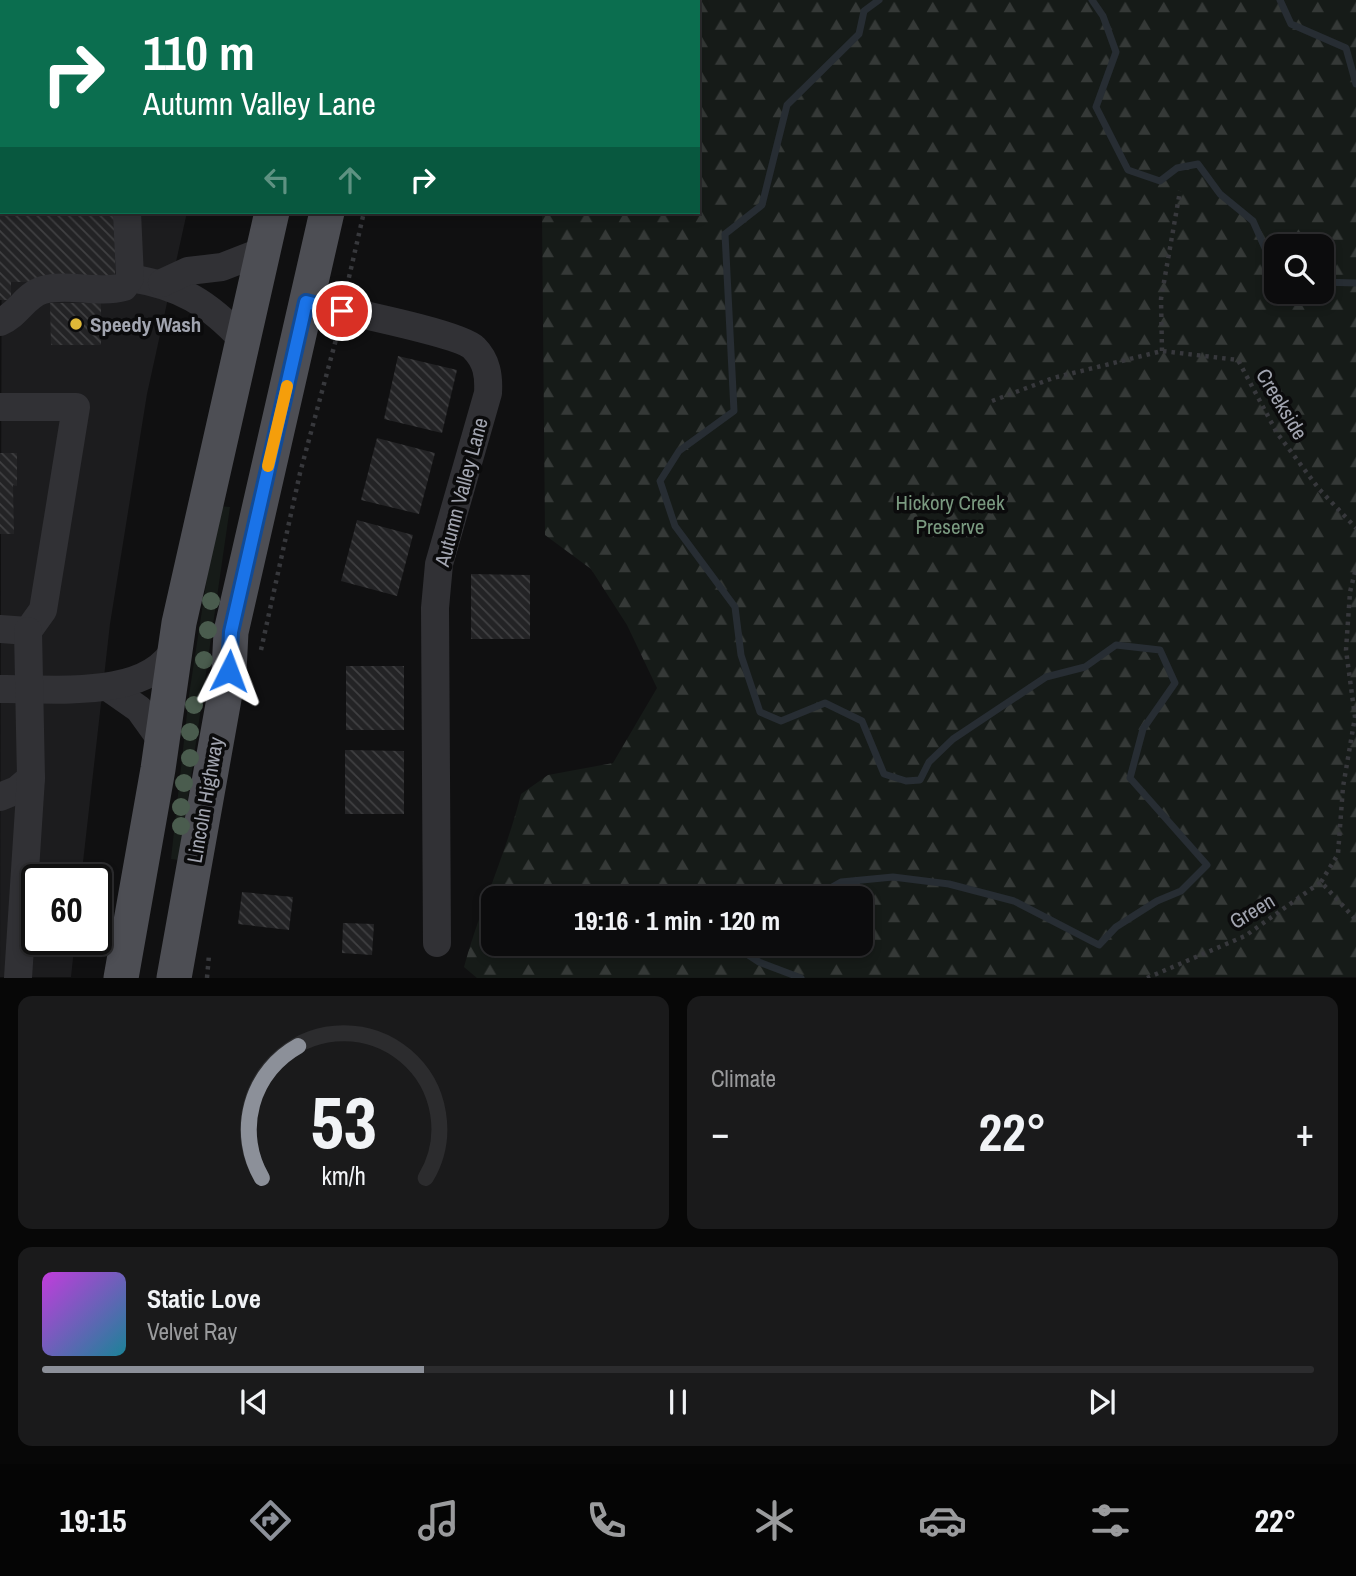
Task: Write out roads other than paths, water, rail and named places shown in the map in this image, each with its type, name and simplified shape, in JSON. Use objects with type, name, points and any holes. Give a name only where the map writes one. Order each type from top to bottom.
[{"type":"main road","points":[[121,978],[176,646],[272,214]]},
{"type":"main road","name":"Lincoln Highway","points":[[174,978],[229,671],[231,632],[327,214]]},
{"type":"street","points":[[0,322],[14,316],[30,296],[44,289],[110,291],[124,287],[130,278],[127,214]]},
{"type":"street","points":[[162,283],[188,271],[222,267],[263,251]]},
{"type":"street","points":[[130,278],[162,283],[194,297],[243,340]]},
{"type":"street","name":"Autumn Valley Lane","points":[[306,302],[463,340],[484,360],[489,376],[488,393],[439,564],[435,608],[437,943]]},
{"type":"street","points":[[0,407],[76,407],[43,610],[28,631],[14,688],[31,778],[18,978]]},
{"type":"street","points":[[0,629],[28,631]]},
{"type":"street","points":[[14,688],[109,688],[148,675],[172,656],[176,646]]},
{"type":"street","points":[[109,688],[139,709],[162,741]]},
{"type":"street","points":[[0,797],[17,790],[31,778]]},
{"type":"waterway","points":[[834,886],[841,882],[893,877],[949,884],[1014,901],[1099,945],[1116,927],[1157,901],[1181,891],[1207,865],[1130,778],[1143,729],[1175,683],[1160,650],[1116,645],[1085,667],[1046,677],[953,739],[929,762],[920,780],[906,781],[884,774],[862,721],[825,703],[781,721],[760,712],[741,655],[735,607],[675,526],[660,481],[679,451],[734,411],[725,234],[762,205],[787,105],[859,34],[864,11],[879,0]]},
{"type":"waterway","points":[[1092,0],[1103,16],[1116,52],[1096,107],[1128,170],[1160,181],[1177,168],[1198,164],[1220,194],[1253,221],[1264,246]]},
{"type":"waterway","points":[[1280,0],[1291,24],[1346,48],[1356,84]]},
{"type":"waterway","points":[[1334,282],[1356,283]]},
{"type":"waterway","points":[[750,956],[801,978]]},
{"type":"place","name":"Speedy Wash","points":[[76,324]]},
{"type":"park label","name":"Hickory Creek Preserve","points":[[950,514]]}]
